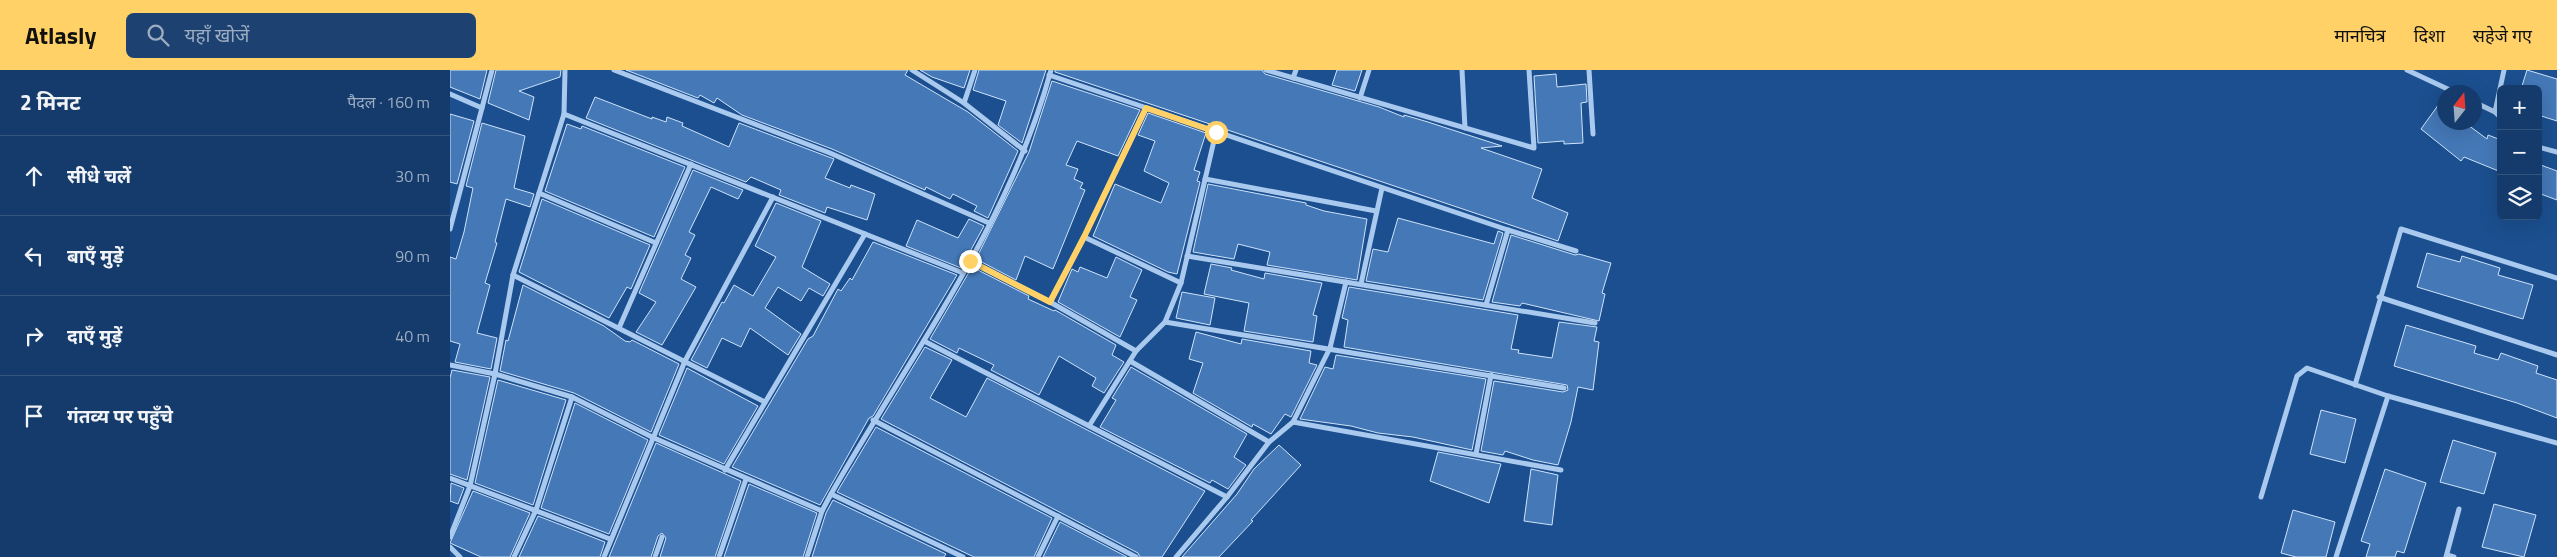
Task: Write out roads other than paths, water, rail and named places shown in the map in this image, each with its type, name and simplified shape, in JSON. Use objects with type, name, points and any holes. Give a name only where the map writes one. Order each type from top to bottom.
[{"type":"street","points":[[450,228],[492,70]]},
{"type":"street","points":[[450,537],[470,486],[495,374],[514,275],[564,114],[566,70]]},
{"type":"street","points":[[614,70],[830,154],[990,223]]},
{"type":"street","points":[[912,70],[964,103],[1025,151]]},
{"type":"street","points":[[964,103],[975,70]]},
{"type":"street","points":[[1266,70],[1534,148],[1529,70]]},
{"type":"street","points":[[1293,78],[1296,70]]},
{"type":"street","points":[[1360,98],[1369,70]]},
{"type":"street","points":[[1462,70],[1465,128]]},
{"type":"street","points":[[1589,70],[1593,134]]},
{"type":"street","points":[[2407,70],[2439,85]]},
{"type":"street","points":[[2482,106],[2495,112],[2504,70]]},
{"type":"street","points":[[807,557],[822,511],[831,494],[873,420],[924,341],[990,223],[1025,151],[1050,73],[1216,132],[1576,251]]},
{"type":"street","points":[[450,94],[482,108]]},
{"type":"street","points":[[1050,302],[1084,237],[1146,108]]},
{"type":"street","points":[[564,114],[963,273]]},
{"type":"street","points":[[1088,426],[1136,351],[1165,322],[1181,283],[1216,132]]},
{"type":"street","points":[[2542,148],[2557,152]]},
{"type":"street","points":[[619,328],[691,164]]},
{"type":"street","points":[[1205,179],[1376,211]]},
{"type":"street","points":[[1361,284],[1382,188]]},
{"type":"street","points":[[539,193],[656,243]]},
{"type":"street","points":[[604,557],[685,361],[773,197]]},
{"type":"street","points":[[2355,384],[2400,229],[2557,278]]},
{"type":"street","points":[[1486,305],[1508,230]]},
{"type":"street","points":[[724,470],[866,234]]},
{"type":"street","points":[[1084,237],[1181,283]]},
{"type":"street","points":[[1187,256],[1595,323]]},
{"type":"street","points":[[970,261],[1050,302],[1136,351]]},
{"type":"street","points":[[514,275],[765,402]]},
{"type":"street","points":[[1176,557],[1227,497],[1269,442],[1293,422],[1330,348],[1346,282]]},
{"type":"street","points":[[2379,297],[2557,356]]},
{"type":"street","points":[[1165,322],[1564,388]]},
{"type":"street","points":[[924,341],[1227,497]]},
{"type":"street","points":[[1130,360],[1269,442]]},
{"type":"street","points":[[450,365],[495,374],[572,397],[724,470],[822,511]]},
{"type":"street","points":[[2261,497],[2297,376],[2307,368],[2388,396],[2557,443]]},
{"type":"street","points":[[1476,454],[1491,375]]},
{"type":"street","points":[[2336,557],[2388,396]]},
{"type":"street","points":[[514,557],[536,510],[572,397]]},
{"type":"street","points":[[873,420],[1136,557]]},
{"type":"street","points":[[1293,422],[1561,470]]},
{"type":"street","points":[[450,478],[610,539]]},
{"type":"street","points":[[719,557],[746,479]]},
{"type":"street","points":[[831,494],[963,557]]},
{"type":"street","points":[[2454,557],[2446,556],[2459,509]]},
{"type":"street","points":[[1038,557],[1058,516]]},
{"type":"street","points":[[655,557],[662,537]]},
{"type":"street","points":[[450,547],[460,557]]}]
